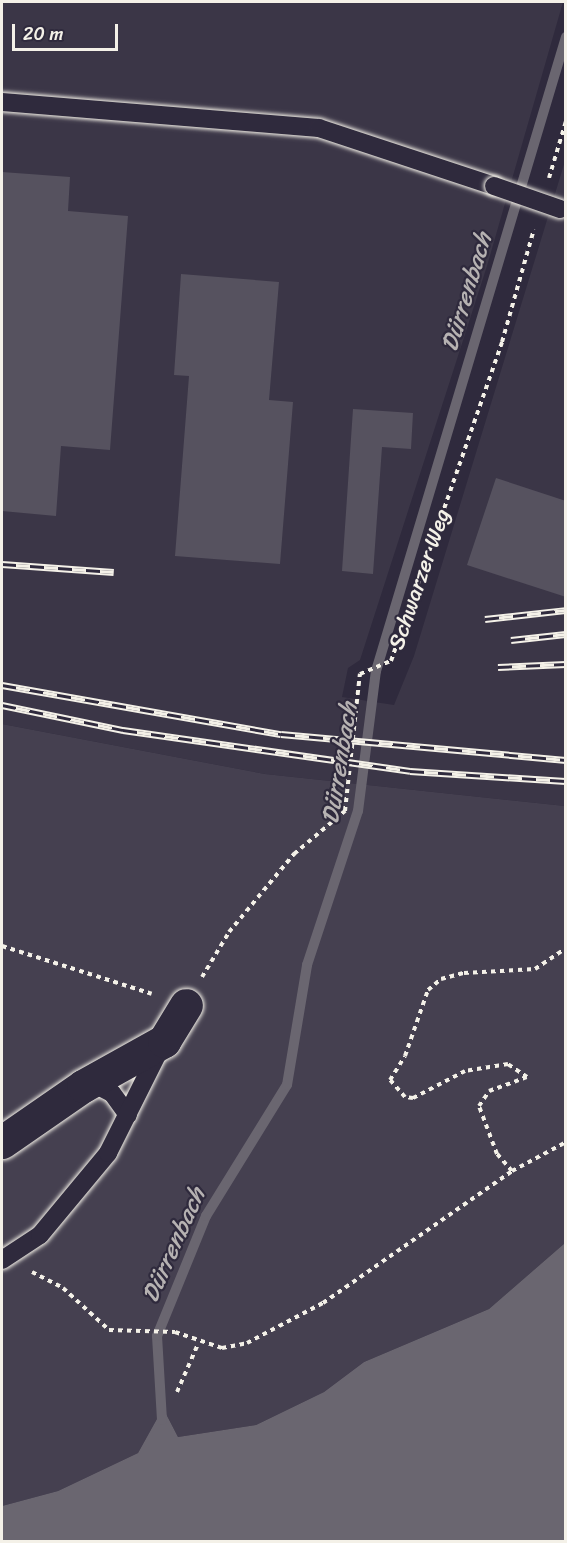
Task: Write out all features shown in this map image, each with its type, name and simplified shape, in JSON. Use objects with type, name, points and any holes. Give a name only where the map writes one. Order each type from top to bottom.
[{"type":"street","points":[[2,1142],[83,1086],[164,1041],[186,1005]]},
{"type":"lane","points":[[2,102],[319,128],[560,210]]},
{"type":"lane","points":[[3,1259],[40,1235],[62,1212],[108,1153],[164,1041]]},
{"type":"lane","points":[[83,1086],[100,1087],[112,1093],[129,1115]]},
{"type":"path","points":[[546,187],[566,121]]},
{"type":"path","name":"Schwarzer Weg","points":[[186,1005],[229,932],[294,854],[345,811],[360,674],[391,661],[502,342],[537,220]]},
{"type":"path","points":[[2,946],[186,1005]]},
{"type":"path","points":[[512,1171],[497,1154],[479,1106],[489,1091],[527,1077],[508,1064],[465,1071],[413,1098],[405,1097],[390,1080],[405,1056],[428,990],[441,979],[464,973],[535,969],[566,948]]},
{"type":"path","points":[[27,1270],[63,1288],[90,1318],[109,1330],[154,1329],[192,1340],[198,1344],[222,1348],[247,1343],[323,1303],[512,1171],[566,1142]]},
{"type":"path","points":[[177,1392],[198,1344]]},
{"type":"shaded area","points":[[2,2],[563,2],[487,266],[360,660],[348,668],[342,697],[394,705],[414,656],[565,161],[565,806],[265,774],[2,724]]},
{"type":"shaded area","points":[[2,724],[265,774],[565,806],[565,1243],[489,1309],[364,1362],[324,1392],[256,1425],[178,1437],[163,1408],[138,1453],[58,1491],[2,1506]]},
{"type":"shaded area","points":[[565,1243],[565,1541],[2,1541],[2,1506],[58,1491],[138,1453],[163,1408],[178,1437],[256,1425],[324,1392],[364,1362],[489,1309]]},
{"type":"building","points":[[2,172],[70,177],[68,211],[128,216],[110,450],[61,446],[56,516],[2,511]]},
{"type":"building","points":[[181,274],[279,282],[269,400],[293,402],[280,564],[175,556],[189,376],[174,375]]},
{"type":"building","points":[[353,409],[413,413],[411,449],[382,447],[373,574],[342,571]]},
{"type":"building","points":[[496,478],[566,501],[566,597],[467,565]]},
{"type":"waterway","name":"Dürrenbach","points":[[162,1420],[157,1336],[206,1216],[287,1085],[307,965],[358,811],[376,671],[566,37]]},
{"type":"railway","points":[[2,564],[114,572]]},
{"type":"railway","points":[[485,619],[566,610]]},
{"type":"railway","points":[[511,640],[566,634]]},
{"type":"railway","points":[[498,667],[566,664]]},
{"type":"railway","points":[[2,685],[281,734],[566,760]]},
{"type":"railway","points":[[2,705],[123,730],[410,771],[566,781]]}]
